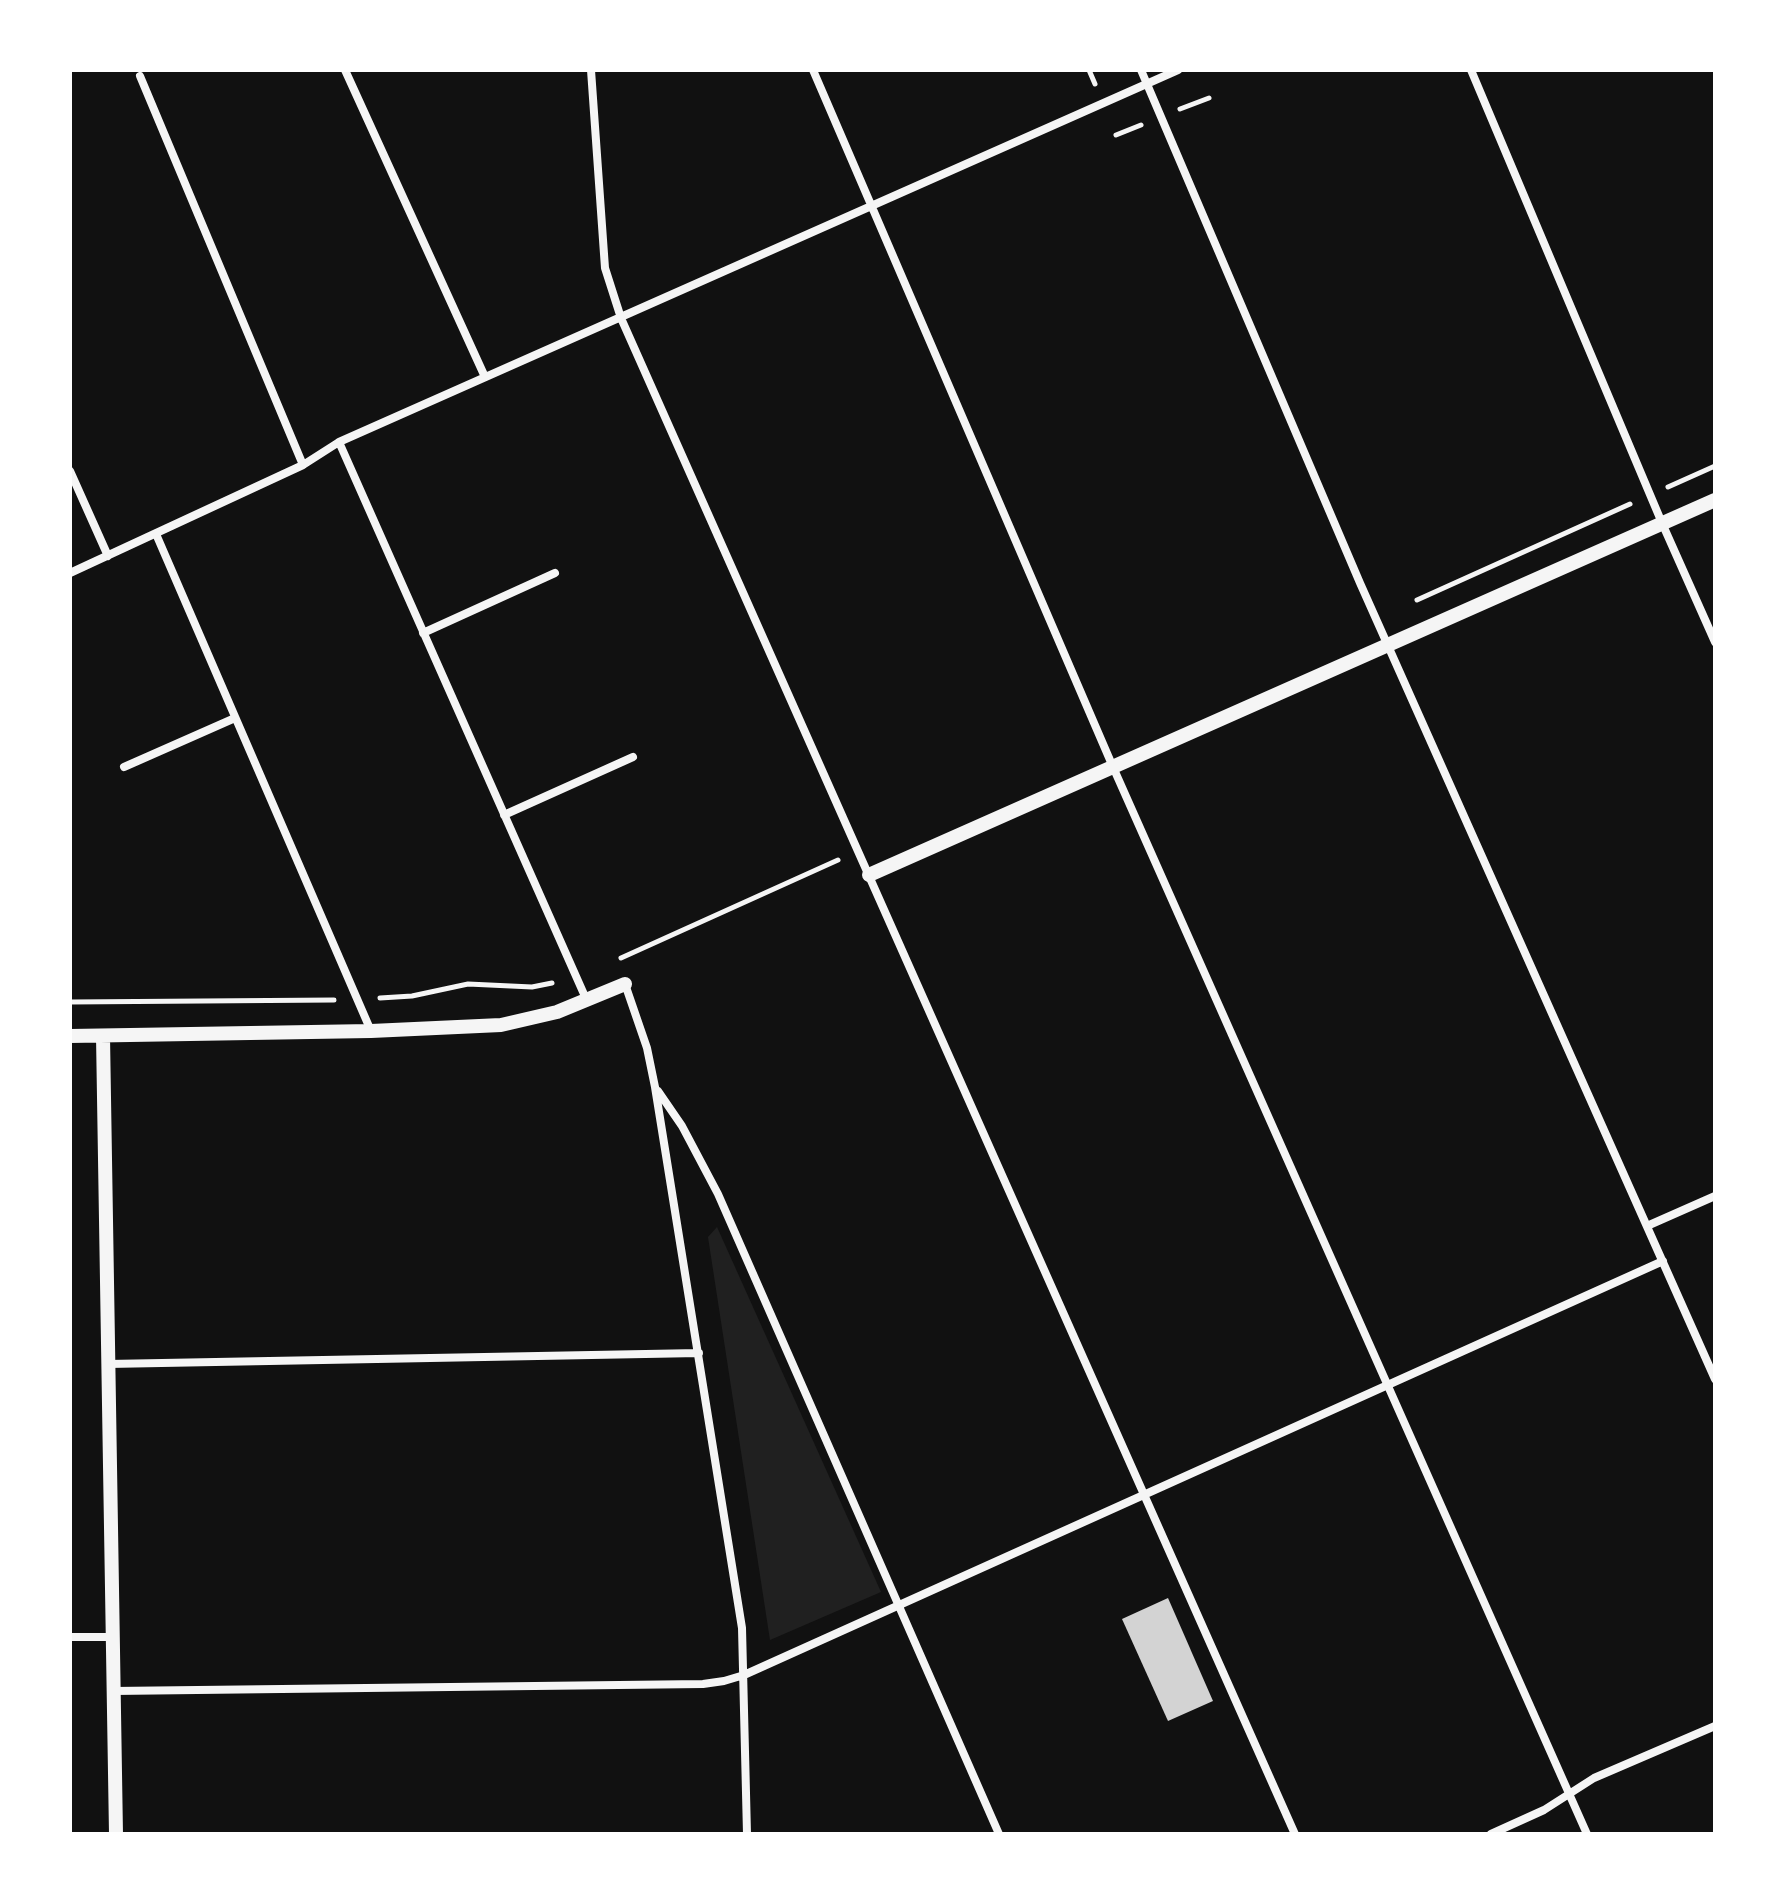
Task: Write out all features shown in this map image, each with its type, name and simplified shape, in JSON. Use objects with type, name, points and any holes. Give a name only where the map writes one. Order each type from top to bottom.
[{"type":"street","points":[[345,70],[485,377]]},
{"type":"street","points":[[591,70],[605,268],[621,318],[1295,1834]]},
{"type":"street","points":[[813,70],[1113,767],[1587,1834]]},
{"type":"street","points":[[1141,70],[1376,619],[1715,1379]]},
{"type":"street","points":[[70,573],[303,465],[339,442],[1178,70]]},
{"type":"street","points":[[1471,70],[1715,642]]},
{"type":"street","points":[[140,76],[303,465]]},
{"type":"street","points":[[339,442],[587,1001]]},
{"type":"street","points":[[70,471],[108,556]]},
{"type":"street","points":[[869,875],[1715,500]]},
{"type":"street","points":[[156,534],[371,1031]]},
{"type":"street","points":[[423,633],[555,573]]},
{"type":"street","points":[[124,767],[235,718]]},
{"type":"street","points":[[504,815],[633,757]]},
{"type":"street","points":[[70,1036],[371,1031],[501,1025],[587,1001],[625,984],[647,1048],[655,1087],[742,1628],[747,1834]]},
{"type":"street","points":[[103,1036],[116,1834]]},
{"type":"street","points":[[655,1087],[682,1126],[718,1194],[999,1834]]},
{"type":"street","points":[[1647,1226],[1715,1196]]},
{"type":"street","points":[[113,1691],[703,1684],[744,1675],[1663,1261]]},
{"type":"street","points":[[108,1364],[699,1353]]},
{"type":"street","points":[[70,1637],[113,1637]]},
{"type":"street","points":[[1491,1834],[1544,1810],[1594,1778],[1715,1726]]},
{"type":"path","points":[[1376,619],[1715,466]]},
{"type":"path","points":[[619,959],[859,851]]},
{"type":"path","points":[[70,1002],[356,1000],[412,996],[468,984],[532,987],[576,978]]},
{"type":"shaded area","points":[[717,1227],[881,1592],[770,1640],[708,1237]]},
{"type":"building","points":[[1168,1598],[1213,1701],[1168,1721],[1122,1619]]}]
